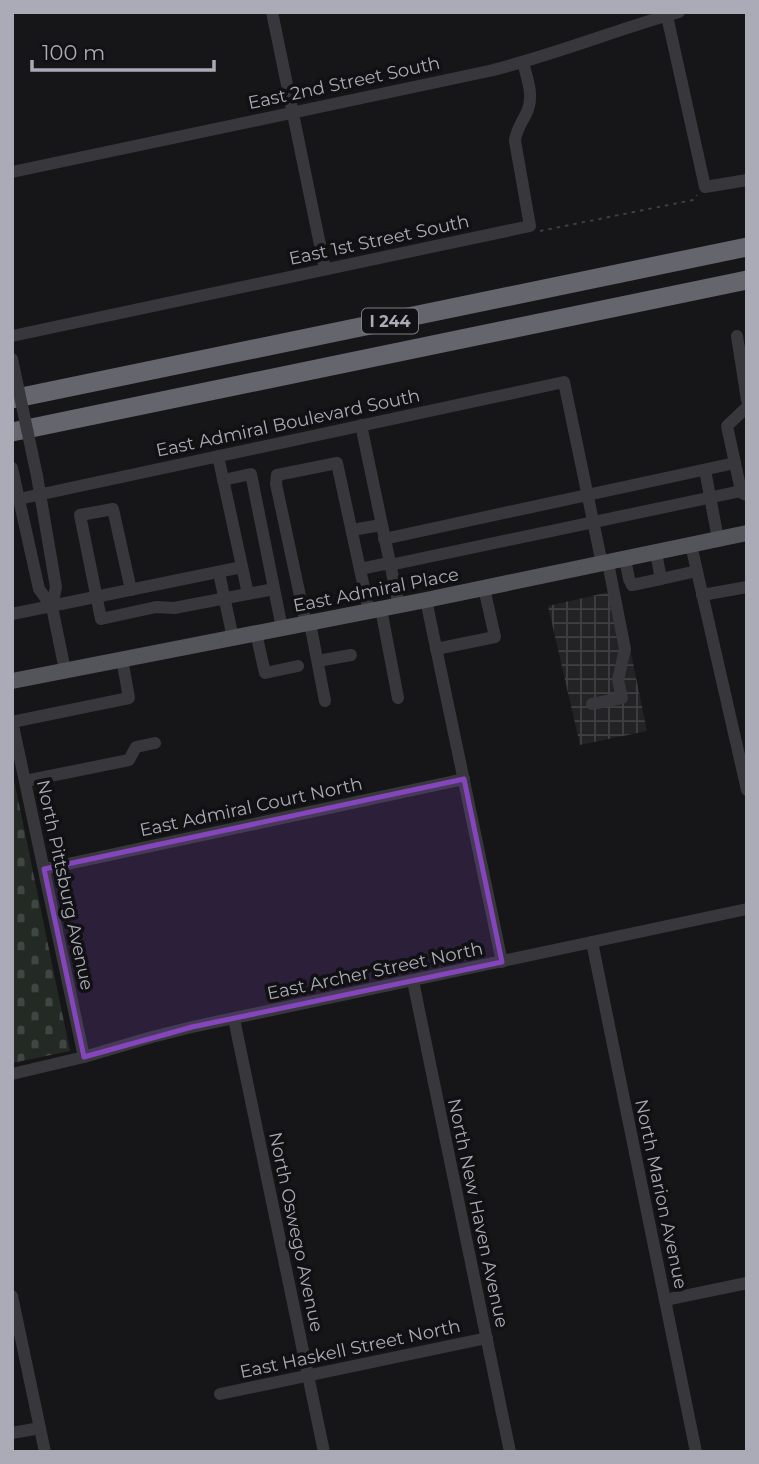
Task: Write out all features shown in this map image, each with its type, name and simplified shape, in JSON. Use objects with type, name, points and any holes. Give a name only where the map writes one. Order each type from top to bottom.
[{"type":"highway","name":"I 244","points":[[12,399],[747,247]]},
{"type":"highway","name":"I 244","points":[[12,432],[747,280]]},
{"type":"main road","name":"East Admiral Place","points":[[12,681],[398,606],[747,533]]},
{"type":"street","points":[[272,12],[325,269]]},
{"type":"street","points":[[673,14],[705,187],[747,180]]},
{"type":"street","name":"East 2nd Street South","points":[[12,172],[523,62],[673,14]]},
{"type":"street","points":[[523,62],[530,99],[515,141],[530,226]]},
{"type":"street","name":"East 1st Street South","points":[[12,336],[530,226]]},
{"type":"street","points":[[737,336],[747,400]]},
{"type":"street","points":[[12,359],[41,494],[56,587],[52,607],[65,670]]},
{"type":"street","name":"East Admiral Boulevard South","points":[[19,499],[564,382],[587,495]]},
{"type":"street","points":[[360,569],[710,497],[744,493],[727,426],[747,407]]},
{"type":"street","points":[[361,425],[398,606]]},
{"type":"street","points":[[218,456],[248,594]]},
{"type":"street","points":[[325,701],[276,484],[277,475],[337,463],[360,569],[375,610],[398,698]]},
{"type":"street","points":[[384,539],[735,463]]},
{"type":"street","points":[[705,470],[718,539]]},
{"type":"street","points":[[14,474],[38,589],[52,607]]},
{"type":"street","points":[[223,480],[251,474],[282,628]]},
{"type":"street","points":[[587,495],[625,649],[618,680],[622,698],[592,704]]},
{"type":"street","points":[[131,590],[114,509],[80,515],[101,619],[156,607],[174,608],[274,589]]},
{"type":"street","points":[[352,530],[381,524]]},
{"type":"street","points":[[691,545],[747,790]]},
{"type":"street","points":[[656,553],[661,579]]},
{"type":"street","points":[[625,559],[632,585],[697,571]]},
{"type":"street","points":[[12,614],[242,567]]},
{"type":"street","points":[[219,573],[233,638]]},
{"type":"street","points":[[702,596],[747,586]]},
{"type":"street","points":[[436,649],[495,637],[484,588]]},
{"type":"street","points":[[426,600],[502,962]]},
{"type":"street","points":[[256,633],[265,673],[298,666]]},
{"type":"street","points":[[318,661],[351,655]]},
{"type":"street","points":[[12,721],[129,698],[122,659]]},
{"type":"street","name":"North Pittsburg Avenue","points":[[12,721],[84,1057]]},
{"type":"street","points":[[25,781],[129,760],[136,747],[155,743]]},
{"type":"street","name":"East Admiral Court North","points":[[44,869],[464,779]]},
{"type":"street","name":"East Archer Street North","points":[[12,1074],[152,1037],[747,909]]},
{"type":"street","name":"North Marion Avenue","points":[[592,942],[696,1452]]},
{"type":"street","name":"North New Haven Avenue","points":[[413,981],[510,1452]]},
{"type":"street","name":"North Oswego Avenue","points":[[234,1019],[324,1452]]},
{"type":"street","points":[[665,1300],[747,1283]]},
{"type":"street","points":[[12,1296],[45,1452]]},
{"type":"street","name":"East Haskell Street North","points":[[220,1394],[486,1338]]},
{"type":"street","points":[[12,1433],[40,1428]]},
{"type":"path","points":[[530,226],[539,232],[693,200],[705,187]]},
{"type":"highlighted area","points":[[464,779],[502,962],[192,1027],[84,1057],[44,869]]},
{"type":"shaded area","points":[[618,590],[647,731],[580,745],[548,606]]},
{"type":"green space","points":[[12,770],[70,1051],[12,1063]]}]
